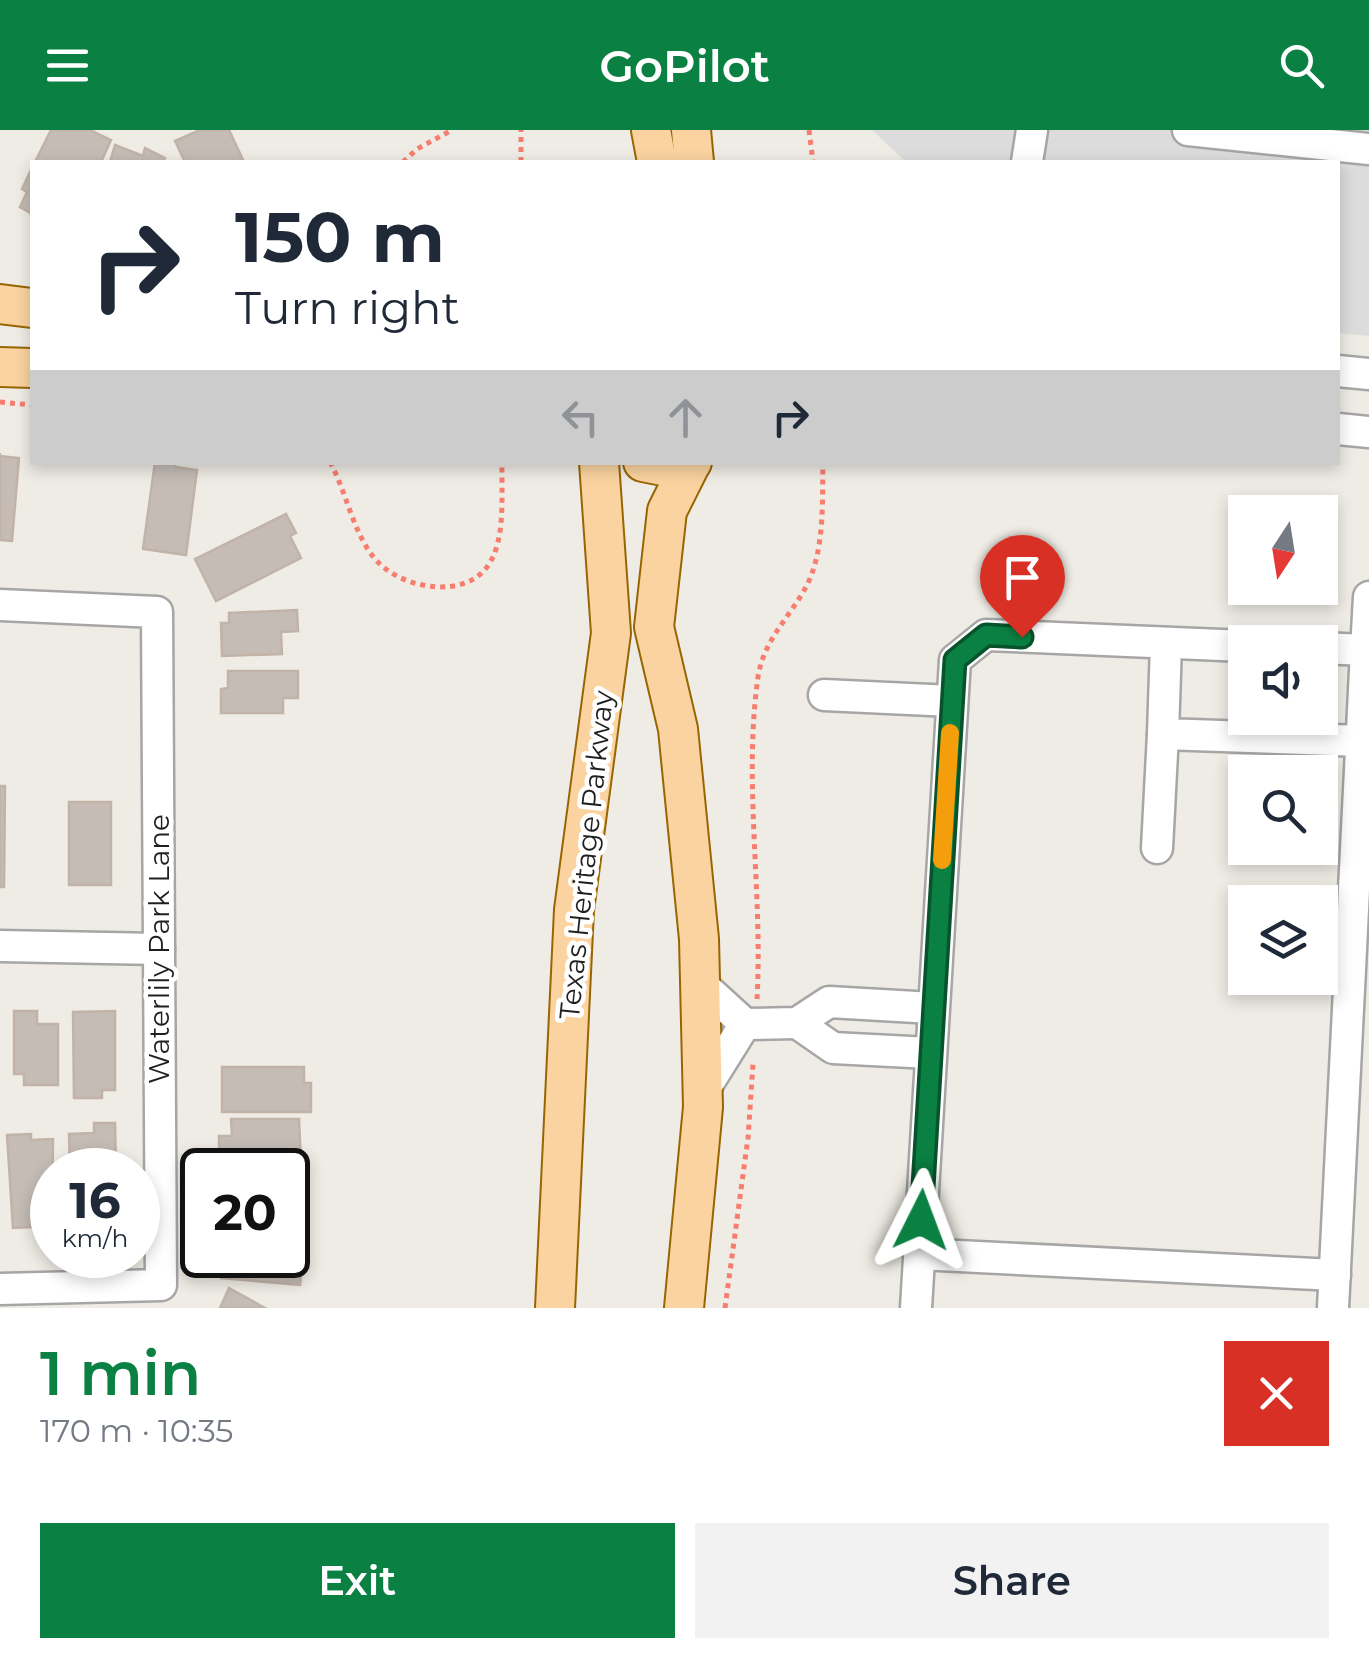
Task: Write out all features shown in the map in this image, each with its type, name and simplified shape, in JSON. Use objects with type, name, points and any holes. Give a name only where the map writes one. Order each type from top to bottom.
[{"type":"main road","points":[[650,130],[658,160]]},
{"type":"main road","points":[[691,130],[694,160]]},
{"type":"main road","points":[[0,304],[30,308]]},
{"type":"main road","points":[[0,367],[30,368]]},
{"type":"main road","name":"Texas Heritage Parkway","points":[[555,1308],[574,910],[611,633],[599,465]]},
{"type":"main road","points":[[684,1308],[702,1093],[699,938],[678,729],[654,627],[667,511],[691,465]]},
{"type":"street","points":[[1028,160],[1032,130]]},
{"type":"street","points":[[1188,130],[1324,153],[1369,149]]},
{"type":"street","points":[[1340,429],[1369,432]]},
{"type":"street","points":[[1333,1308],[1369,597]]},
{"type":"street","name":"Waterlily Park Lane","points":[[0,605],[157,612],[161,1285],[0,1288]]},
{"type":"street","points":[[916,1308],[955,660],[986,635],[1228,645]]},
{"type":"street","points":[[1157,848],[1166,643]]},
{"type":"street","points":[[1338,649],[1366,650]]},
{"type":"street","points":[[824,695],[952,701]]},
{"type":"street","points":[[1163,734],[1361,741]]},
{"type":"street","points":[[0,946],[159,948]]},
{"type":"street","points":[[700,983],[750,1025],[796,1023],[829,1002],[933,1008]]},
{"type":"street","points":[[796,1023],[833,1048],[930,1053]]},
{"type":"street","points":[[702,1093],[750,1025]]},
{"type":"street","points":[[919,1254],[1334,1274]]},
{"type":"path","points":[[405,160],[416,149],[452,130]]},
{"type":"path","points":[[521,160],[522,130]]},
{"type":"path","points":[[810,130],[813,160]]},
{"type":"path","points":[[0,402],[30,405]]},
{"type":"path","points":[[331,465],[373,557],[388,572],[407,580],[446,587],[476,578],[497,550],[502,526],[502,465]]},
{"type":"path","points":[[725,1308],[748,1138],[750,1025],[759,944],[753,782],[758,676],[766,646],[802,594],[818,556],[824,465]]},
{"type":"shaded area","points":[[872,130],[1369,130],[1369,336],[1340,333],[1340,160],[904,160]]},
{"type":"building","points":[[51,130],[90,130],[111,140],[102,160],[36,160]]},
{"type":"building","points":[[200,130],[229,130],[243,160],[184,160],[175,141]]},
{"type":"building","points":[[115,145],[143,156],[145,148],[165,158],[164,160],[111,160]]},
{"type":"building","points":[[30,172],[30,213],[20,207],[27,192],[22,189]]},
{"type":"building","points":[[0,456],[19,458],[12,541],[0,540]]},
{"type":"building","points":[[155,465],[197,470],[186,555],[143,549]]},
{"type":"building","points":[[286,514],[296,533],[290,536],[301,558],[216,601],[195,559]]},
{"type":"building","points":[[297,610],[298,631],[281,632],[282,654],[222,656],[221,623],[229,623],[229,613]]},
{"type":"building","points":[[228,671],[298,671],[298,698],[283,698],[283,713],[221,713],[221,689],[228,688]]},
{"type":"building","points":[[0,786],[5,786],[4,887],[0,887]]},
{"type":"building","points":[[69,802],[111,802],[111,885],[69,885]]},
{"type":"building","points":[[14,1011],[37,1011],[37,1024],[58,1024],[58,1085],[24,1085],[24,1074],[14,1074]]},
{"type":"building","points":[[115,1011],[115,1090],[102,1090],[102,1098],[74,1098],[73,1012]]},
{"type":"building","points":[[222,1067],[304,1067],[304,1083],[311,1083],[311,1112],[222,1112]]},
{"type":"building","points":[[231,1119],[299,1119],[300,1148],[219,1148],[219,1136],[232,1136]]},
{"type":"building","points":[[94,1123],[115,1123],[116,1148],[69,1148],[69,1134],[94,1133]]},
{"type":"building","points":[[31,1134],[31,1140],[53,1139],[53,1148],[30,1148],[30,1227],[13,1228],[7,1135]]},
{"type":"building","points":[[221,1278],[301,1278],[300,1285]]},
{"type":"building","points":[[229,1288],[265,1308],[220,1308]]},
{"type":"slow traffic","points":[[942,860],[950,733]]},
{"type":"route","points":[[921,1220],[955,660],[986,635],[1022,637]]}]
